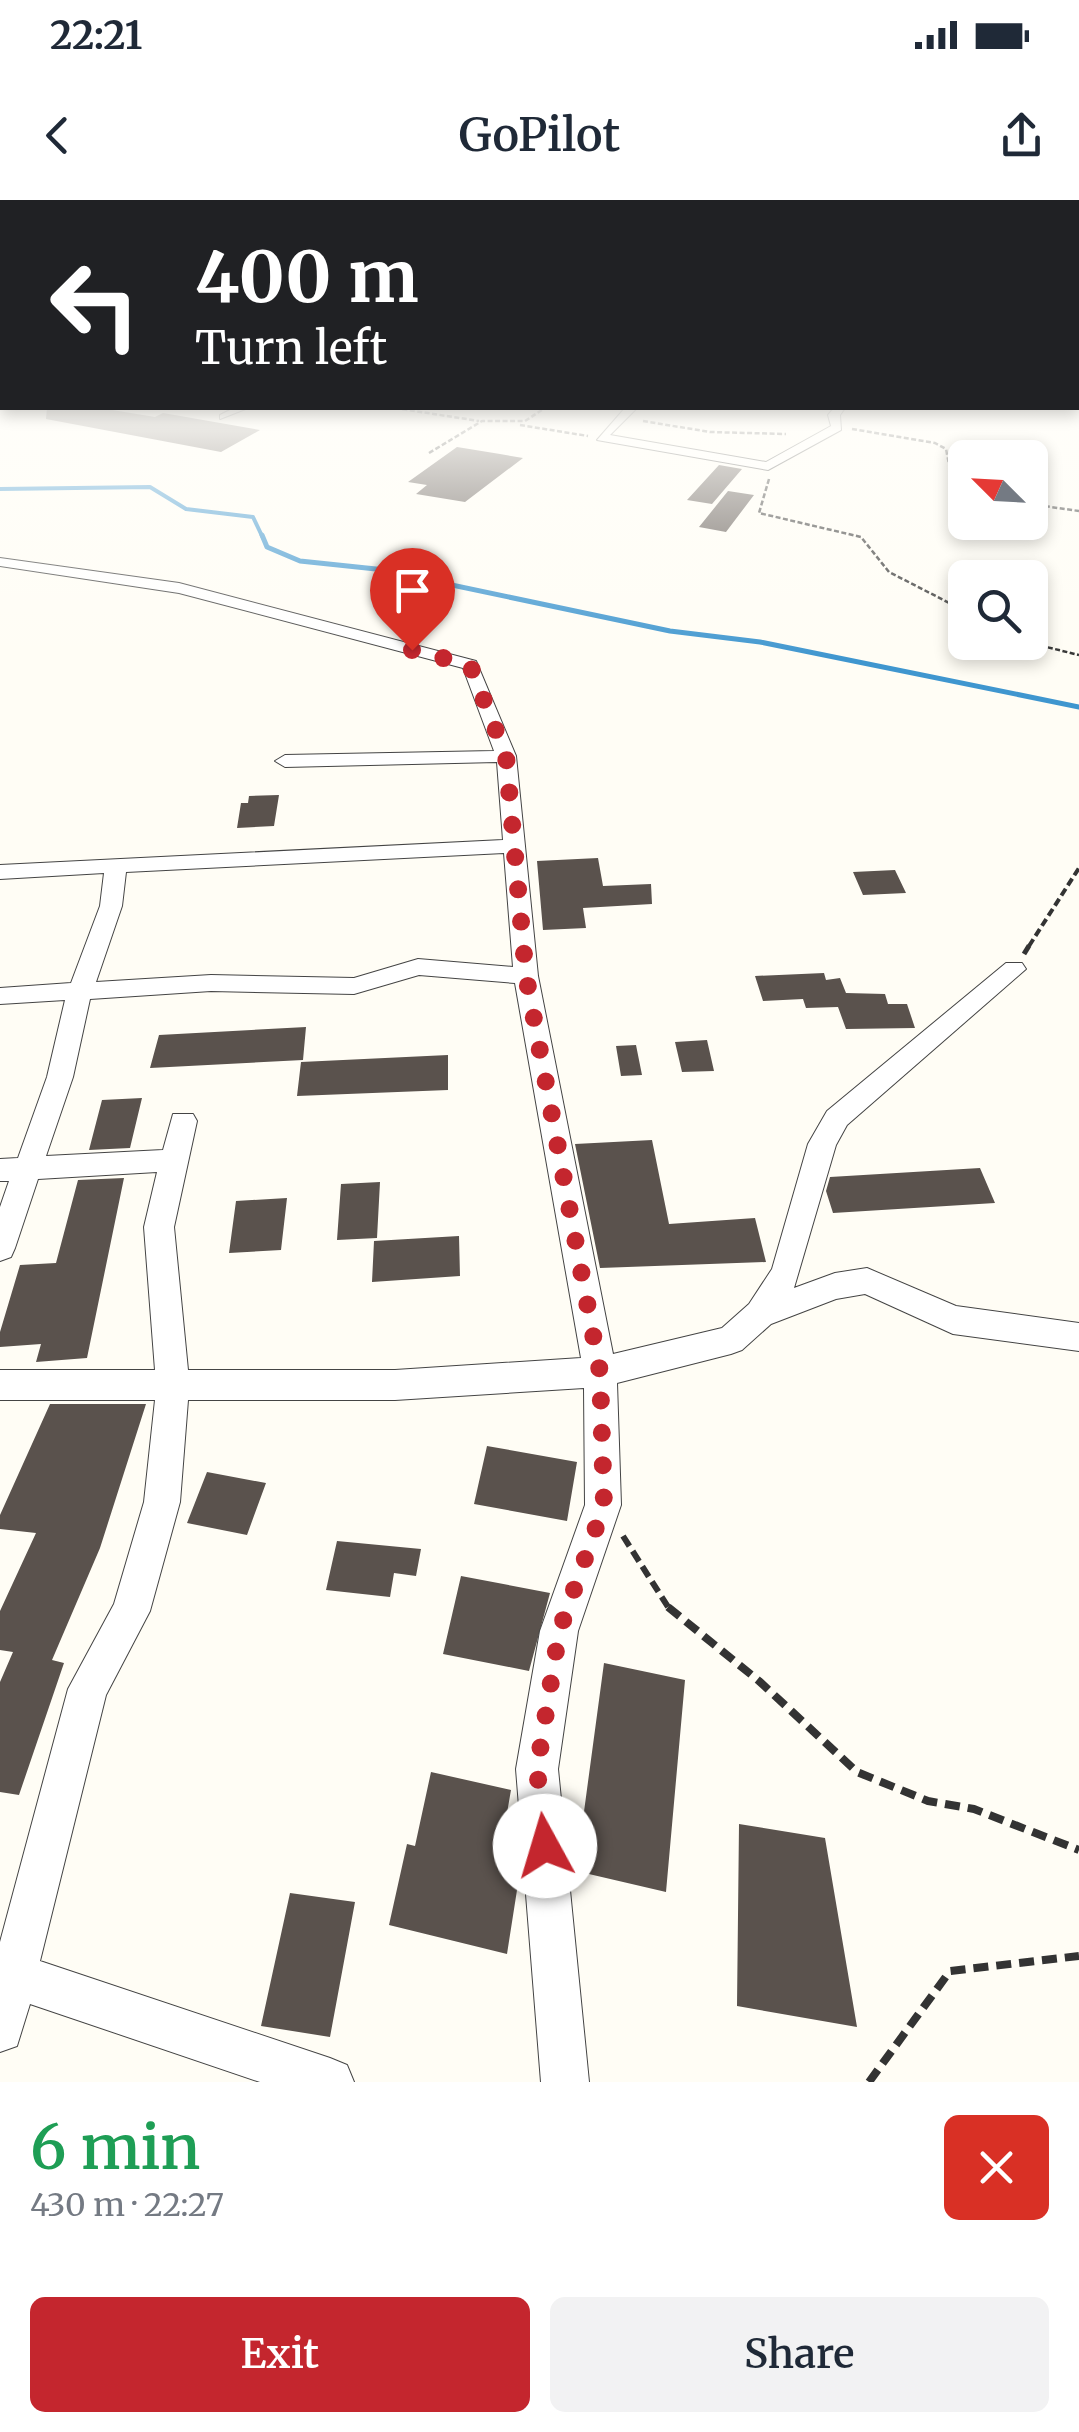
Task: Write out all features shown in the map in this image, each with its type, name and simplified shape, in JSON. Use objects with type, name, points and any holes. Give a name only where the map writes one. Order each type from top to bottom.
[{"type":"street","points":[[0,562],[104,571],[175,586],[470,665],[506,756],[526,976],[600,1372],[604,1505],[559,1632],[537,1769],[564,2082]]},
{"type":"street","points":[[285,761],[506,756]]},
{"type":"street","points":[[0,872],[514,846]]},
{"type":"street","points":[[0,1248],[14,1169],[60,1076],[72,1015],[111,906],[116,865]]},
{"type":"street","points":[[0,996],[211,983],[354,986],[418,967],[526,976]]},
{"type":"street","points":[[0,1385],[395,1385],[600,1372],[731,1340],[760,1314],[786,1274],[822,1144],[836,1118],[1014,970]]},
{"type":"street","points":[[0,2029],[88,1689],[131,1612],[162,1502],[173,1387],[159,1228],[183,1121]]},
{"type":"street","points":[[14,1169],[173,1160]]},
{"type":"street","points":[[760,1314],[835,1286],[866,1281],[953,1320],[1079,1337]]},
{"type":"street","points":[[16,1976],[330,2082]]},
{"type":"path","points":[[769,484],[760,513],[861,537],[889,572],[948,602]]},
{"type":"path","points":[[1048,507],[1079,511]]},
{"type":"path","points":[[1048,648],[1079,656]]},
{"type":"path","points":[[1014,970],[1079,868]]},
{"type":"path","points":[[604,1505],[674,1616],[759,1682],[857,1772],[928,1801],[974,1809],[1079,1850]]},
{"type":"path","points":[[868,2082],[950,1971],[1079,1956]]},
{"type":"building","points":[[420,484],[489,484],[465,502],[416,494],[427,485]]},
{"type":"building","points":[[702,484],[729,484],[712,504],[687,500]]},
{"type":"building","points":[[728,491],[754,495],[726,532],[699,527]]},
{"type":"building","points":[[279,795],[274,826],[237,828],[241,803],[248,803],[249,796]]},
{"type":"building","points":[[598,858],[603,886],[651,884],[652,904],[583,908],[586,928],[543,930],[537,861]]},
{"type":"building","points":[[895,870],[906,893],[863,895],[853,872]]},
{"type":"building","points":[[824,973],[826,980],[840,978],[846,993],[885,994],[888,1004],[907,1004],[915,1028],[846,1029],[838,1007],[806,1008],[803,999],[763,1001],[755,976]]},
{"type":"building","points":[[306,1027],[303,1060],[150,1068],[159,1035]]},
{"type":"building","points":[[707,1040],[714,1071],[682,1072],[675,1042]]},
{"type":"building","points":[[636,1045],[642,1075],[621,1076],[616,1046]]},
{"type":"building","points":[[448,1055],[448,1090],[297,1096],[301,1062]]},
{"type":"building","points":[[142,1098],[130,1148],[89,1150],[102,1100]]},
{"type":"building","points":[[652,1140],[669,1224],[755,1218],[766,1262],[600,1268],[575,1144]]},
{"type":"building","points":[[980,1168],[995,1203],[833,1213],[826,1191],[830,1177]]},
{"type":"building","points":[[124,1178],[87,1358],[36,1362],[41,1344],[0,1347],[0,1332],[20,1265],[56,1263],[78,1180]]},
{"type":"building","points":[[380,1182],[377,1238],[337,1240],[341,1184]]},
{"type":"building","points":[[287,1198],[281,1250],[229,1253],[236,1201]]},
{"type":"building","points":[[459,1236],[460,1276],[372,1282],[374,1241]]},
{"type":"building","points":[[50,1404],[146,1404],[100,1548],[52,1660],[64,1663],[19,1795],[0,1792],[0,1682],[13,1652],[0,1650],[0,1611],[36,1533],[0,1529],[0,1515]]},
{"type":"building","points":[[487,1446],[577,1462],[567,1521],[474,1504]]},
{"type":"building","points":[[207,1472],[266,1483],[247,1535],[187,1523]]},
{"type":"building","points":[[337,1541],[421,1549],[416,1576],[394,1573],[390,1597],[326,1590]]},
{"type":"building","points":[[461,1576],[550,1593],[529,1671],[443,1654]]},
{"type":"building","points":[[604,1663],[685,1680],[666,1892],[576,1871]]},
{"type":"building","points":[[431,1772],[511,1790],[498,1865],[520,1871],[507,1954],[389,1925],[407,1844],[415,1846]]},
{"type":"building","points":[[739,1824],[825,1838],[857,2027],[737,2006]]},
{"type":"building","points":[[290,1893],[355,1902],[330,2037],[261,2026]]},
{"type":"waterway","points":[[0,489],[150,487],[186,509],[253,517],[263,538]]},
{"type":"waterway","points":[[262,535],[267,547],[300,561],[376,569],[670,631],[760,642],[1079,707]]},
{"type":"route","points":[[412,650],[470,665],[506,756],[526,976],[600,1372],[604,1505],[559,1632],[537,1769],[545,1846]]}]
